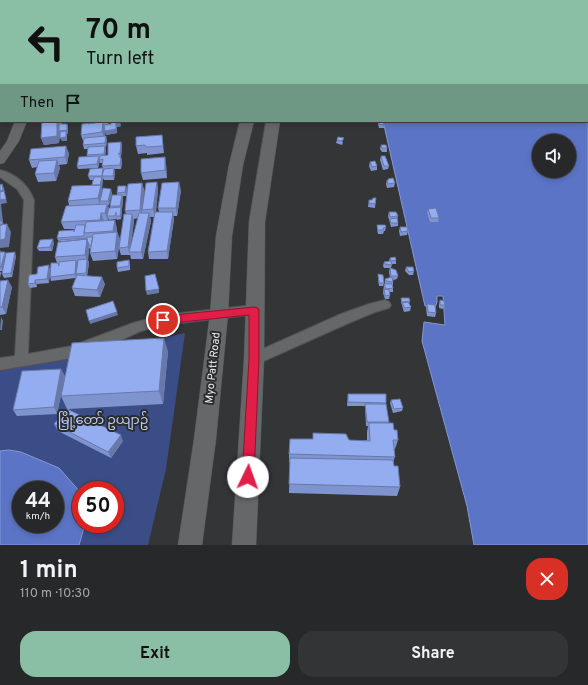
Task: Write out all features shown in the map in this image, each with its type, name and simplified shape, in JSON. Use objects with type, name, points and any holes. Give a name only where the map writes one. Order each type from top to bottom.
[{"type":"main road","name":"Myo Patt Road","points":[[190,545],[205,439],[219,314],[224,236],[236,165],[247,122]]},
{"type":"main road","points":[[244,545],[254,359],[257,222],[273,122]]},
{"type":"street","points":[[0,160],[13,141],[21,122]]},
{"type":"street","points":[[0,173],[21,185],[26,191],[29,200],[21,361]]},
{"type":"street","points":[[254,359],[346,318],[373,307],[385,305]]},
{"type":"street","points":[[0,364],[72,352],[138,327],[163,320],[254,310]]},
{"type":"path","points":[[373,0],[379,0]]},
{"type":"green space","name":"မြို့တော် ဥယျာဥ်","points":[[185,333],[166,469],[148,545],[0,545],[0,368],[76,357]]},
{"type":"shaded area","points":[[383,122],[588,122],[588,545],[474,545],[467,506],[422,341],[424,322],[445,325],[443,296],[437,296],[435,308],[425,306]]},
{"type":"shaded area","points":[[9,450],[21,452],[59,468],[72,483],[72,533],[82,533],[79,545],[0,545],[0,451]]},
{"type":"building","points":[[42,122],[57,122],[57,136],[41,138]]},
{"type":"building","points":[[88,122],[99,122],[88,124]]},
{"type":"building","points":[[103,122],[102,132],[81,135],[82,124]]},
{"type":"building","points":[[111,122],[120,122],[116,123],[116,129],[105,131],[104,125],[111,124]]},
{"type":"building","points":[[378,122],[383,122],[384,125],[379,124]]},
{"type":"building","points":[[59,124],[67,124],[67,130],[59,131]]},
{"type":"building","points":[[66,131],[66,137],[60,138],[60,132]]},
{"type":"building","points":[[162,135],[163,146],[136,146],[136,137]]},
{"type":"building","points":[[106,136],[105,143],[83,145],[84,138]]},
{"type":"building","points":[[338,137],[344,138],[342,141],[337,140]]},
{"type":"building","points":[[121,142],[120,153],[118,154],[120,154],[121,158],[120,165],[102,166],[103,159],[99,160],[100,156],[108,155],[108,143]]},
{"type":"building","points":[[381,145],[386,145],[387,148],[382,148]]},
{"type":"building","points":[[66,146],[65,157],[29,160],[31,149]]},
{"type":"building","points":[[105,146],[104,154],[87,155],[88,147]]},
{"type":"building","points":[[99,156],[97,164],[77,166],[79,157]]},
{"type":"building","points":[[381,156],[385,156],[389,166],[384,166]]},
{"type":"building","points":[[165,157],[165,170],[141,173],[141,159]]},
{"type":"building","points":[[57,160],[54,173],[35,174],[39,161]]},
{"type":"building","points":[[375,161],[377,166],[372,167],[370,162]]},
{"type":"building","points":[[103,168],[102,176],[88,176],[90,169]]},
{"type":"building","points":[[114,168],[113,176],[102,176],[104,169]]},
{"type":"building","points":[[94,177],[102,177],[100,185],[92,185]]},
{"type":"building","points":[[393,178],[395,183],[388,184],[387,180]]},
{"type":"building","points":[[157,182],[153,209],[142,210],[146,183]]},
{"type":"building","points":[[179,182],[176,208],[158,208],[162,183]]},
{"type":"building","points":[[142,183],[140,210],[125,211],[128,184]]},
{"type":"building","points":[[2,184],[3,190],[0,191],[0,185]]},
{"type":"building","points":[[101,185],[98,198],[68,201],[72,186]]},
{"type":"building","points":[[118,186],[126,186],[125,192],[117,193]]},
{"type":"building","points":[[103,188],[111,189],[108,201],[100,201]]},
{"type":"building","points":[[4,191],[6,199],[0,200],[0,192]]},
{"type":"building","points":[[112,195],[122,195],[120,206],[110,206]]},
{"type":"building","points":[[373,198],[376,198],[375,204],[369,203],[369,200],[372,200]]},
{"type":"building","points":[[107,204],[105,213],[101,213],[100,220],[61,222],[66,206]]},
{"type":"building","points":[[121,207],[120,216],[116,216],[116,212],[115,216],[107,216],[109,208]]},
{"type":"building","points":[[436,208],[439,218],[431,218],[428,209]]},
{"type":"building","points":[[155,212],[173,212],[167,251],[148,252]]},
{"type":"building","points":[[389,212],[396,212],[398,216],[390,217]]},
{"type":"building","points":[[139,213],[149,213],[141,252],[129,252]]},
{"type":"building","points":[[124,214],[132,214],[128,247],[119,248]]},
{"type":"building","points":[[397,218],[398,223],[391,223],[390,219]]},
{"type":"building","points":[[115,220],[113,231],[84,233],[86,222]]},
{"type":"building","points":[[7,224],[5,239],[0,240],[0,225]]},
{"type":"building","points":[[76,225],[85,225],[84,236],[57,238],[59,231],[74,230],[74,232]]},
{"type":"building","points":[[377,225],[385,225],[386,227],[383,228],[384,230],[378,230]]},
{"type":"building","points":[[400,227],[407,227],[408,231],[401,232]]},
{"type":"building","points":[[117,232],[115,251],[90,253],[93,234]]},
{"type":"building","points":[[87,237],[93,237],[91,245],[88,246],[89,243]]},
{"type":"building","points":[[53,239],[50,247],[37,248],[40,240]]},
{"type":"building","points":[[86,239],[59,242],[60,240]]},
{"type":"building","points":[[87,239],[85,255],[55,257],[58,242]]},
{"type":"building","points":[[0,252],[5,252],[1,267],[0,267]]},
{"type":"building","points":[[15,252],[11,273],[2,274],[6,253]]},
{"type":"building","points":[[395,257],[396,260],[391,261],[390,258]]},
{"type":"building","points":[[87,259],[86,273],[76,274],[78,260]]},
{"type":"building","points":[[76,260],[75,274],[50,277],[51,263],[58,263],[59,266],[59,262]]},
{"type":"building","points":[[129,260],[129,266],[117,268],[117,262]]},
{"type":"building","points":[[391,261],[392,265],[385,264],[384,262]]},
{"type":"building","points":[[49,265],[47,279],[35,280],[35,283],[28,284],[29,275],[37,274],[38,267]]},
{"type":"building","points":[[406,267],[413,267],[414,271],[409,272]]},
{"type":"building","points":[[390,268],[396,270],[398,276],[391,276]]},
{"type":"building","points":[[155,274],[159,289],[146,291],[145,276]]},
{"type":"building","points":[[378,274],[383,275],[384,283],[379,283]]},
{"type":"building","points":[[77,275],[102,277],[97,290],[72,288]]},
{"type":"building","points":[[392,277],[393,282],[386,281],[385,279]]},
{"type":"building","points":[[8,280],[2,307],[0,307],[0,281]]},
{"type":"building","points":[[384,284],[392,284],[393,288],[386,289]]},
{"type":"building","points":[[384,289],[389,290],[390,295],[385,296]]},
{"type":"building","points":[[401,298],[409,298],[410,301],[402,302]]},
{"type":"building","points":[[440,300],[444,301],[445,305],[440,305]]},
{"type":"building","points":[[113,301],[117,312],[89,321],[86,310]]},
{"type":"building","points":[[408,302],[411,307],[405,308],[402,303]]},
{"type":"building","points":[[427,304],[435,305],[436,313],[428,312]]},
{"type":"building","points":[[164,338],[159,391],[61,396],[72,343]]},
{"type":"building","points":[[61,369],[54,407],[13,410],[22,371]]},
{"type":"building","points":[[348,394],[386,394],[386,403],[348,402]]},
{"type":"building","points":[[400,399],[403,408],[394,409],[391,400]]},
{"type":"building","points":[[365,404],[386,404],[389,422],[367,422]]},
{"type":"building","points":[[67,409],[121,435],[108,452],[54,424]]},
{"type":"building","points":[[369,423],[393,423],[394,430],[397,430],[398,440],[393,440],[395,457],[289,454],[290,439],[313,439],[313,433],[346,434],[349,440],[370,441]]},
{"type":"building","points":[[290,458],[393,460],[394,466],[398,466],[400,487],[289,484]]},
{"type":"route","points":[[163,320],[254,310],[254,359],[248,477]]}]
